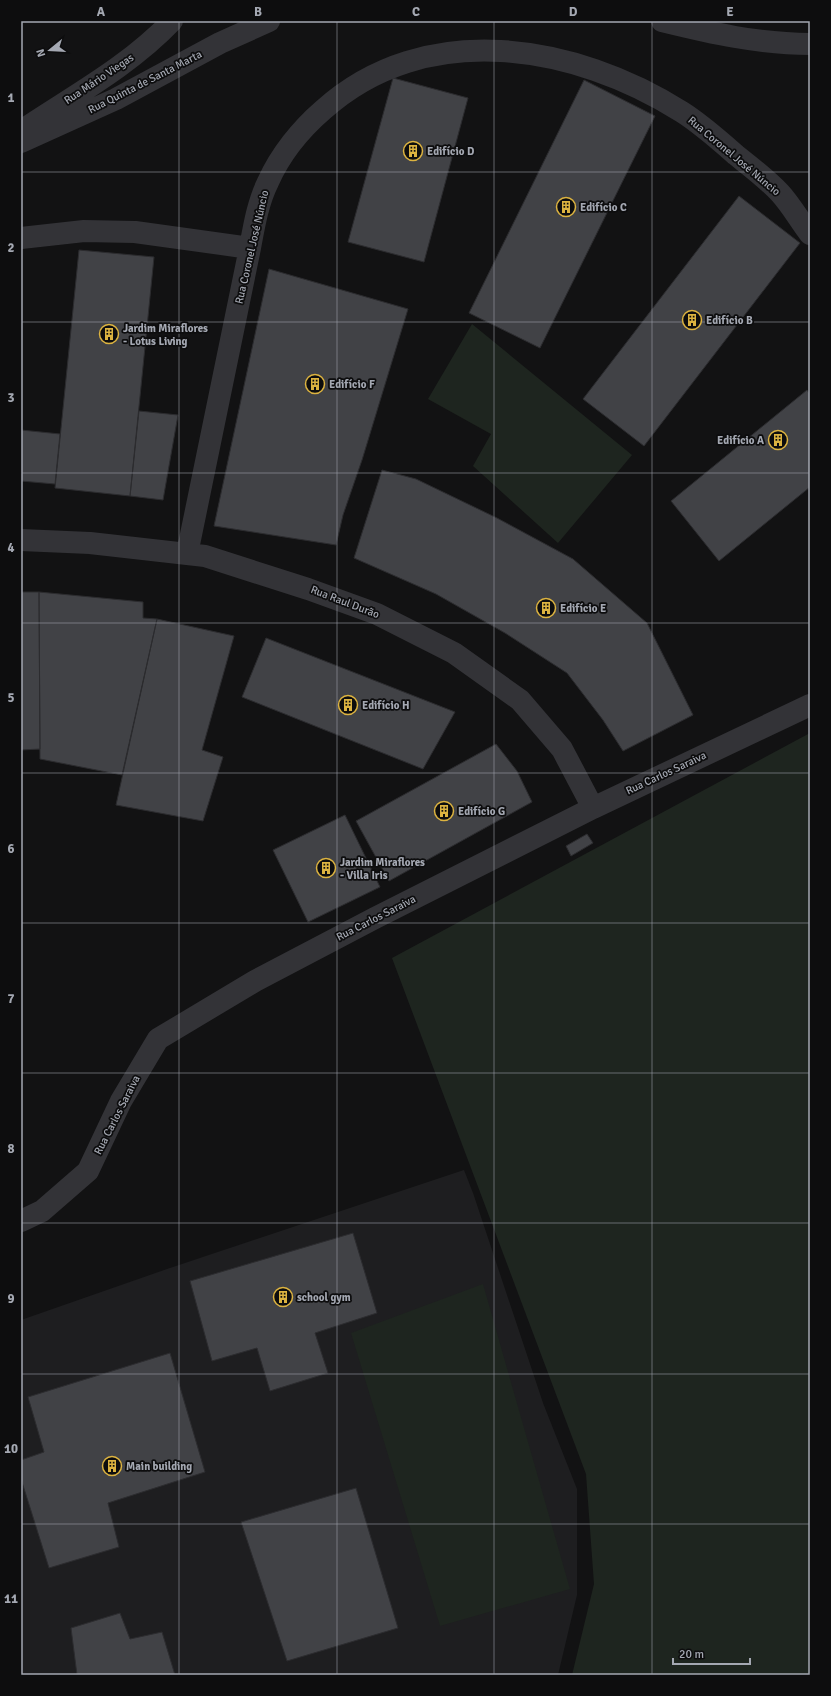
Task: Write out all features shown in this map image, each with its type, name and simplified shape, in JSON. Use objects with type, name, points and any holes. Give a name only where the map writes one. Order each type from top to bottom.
[{"type":"street","name":"Rua Mário Viegas","points":[[21,131],[132,58],[172,21]]},
{"type":"street","name":"Rua Quinta de Santa Marta","points":[[21,142],[116,99],[220,43],[269,21]]},
{"type":"street","points":[[662,21],[724,36],[781,43],[810,44]]},
{"type":"street","name":"Rua Coronel José Núncio","points":[[187,554],[259,206],[268,182],[279,162],[296,138],[313,119],[350,88],[380,72],[411,61],[442,53],[476,50],[511,51],[553,58],[589,69],[654,96],[698,123],[761,175],[781,194],[810,234]]},
{"type":"street","points":[[21,238],[84,231],[135,232],[250,248]]},
{"type":"street","name":"Rua Raul Durão","points":[[21,540],[90,543],[213,558],[308,588],[377,614],[454,653],[520,700],[562,749],[592,808]]},
{"type":"street","name":"Rua Carlos Saraiva","points":[[21,1221],[42,1211],[88,1171],[121,1101],[158,1039],[255,981],[374,918],[592,808],[810,705]]},
{"type":"shaded area","points":[[472,324],[632,455],[558,543],[473,466],[491,434],[428,399]]},
{"type":"shaded area","points":[[810,733],[810,1675],[572,1675],[594,1584],[586,1474],[392,958]]},
{"type":"shaded area","points":[[464,1170],[543,1403],[577,1489],[577,1595],[558,1675],[21,1675],[21,1320],[167,1269]]},
{"type":"shaded area","points":[[483,1284],[570,1589],[440,1626],[351,1333]]},
{"type":"building","name":"Edifício D","points":[[393,78],[468,98],[424,262],[348,242]]},
{"type":"building","name":"Edifício C","points":[[584,80],[655,116],[540,348],[469,313]]},
{"type":"building","name":"Edifício B","points":[[739,196],[800,243],[644,446],[583,399]]},
{"type":"building","name":"Jardim Miraflores - Lotus Living","points":[[79,250],[154,257],[130,496],[55,488]]},
{"type":"building","name":"Edifício F","points":[[269,269],[408,309],[362,460],[343,515],[336,545],[214,526]]},
{"type":"building","name":"Edifício A","points":[[807,390],[810,394],[810,487],[719,561],[671,501]]},
{"type":"building","points":[[139,411],[178,415],[163,500],[130,496]]},
{"type":"building","points":[[21,430],[60,434],[55,484],[21,481]]},
{"type":"building","name":"Edifício E","points":[[382,470],[416,479],[497,518],[573,559],[647,623],[693,715],[623,751],[603,720],[567,673],[505,633],[436,594],[354,558]]},
{"type":"building","points":[[21,592],[39,592],[40,749],[21,750]]},
{"type":"building","points":[[39,592],[143,602],[143,618],[157,619],[122,775],[40,759]]},
{"type":"building","points":[[157,619],[234,636],[202,750],[223,757],[203,821],[116,805]]},
{"type":"building","name":"Edifício H","points":[[266,638],[455,712],[423,769],[242,697]]},
{"type":"building","name":"Edifício G","points":[[496,744],[517,771],[532,802],[389,881],[356,821]]},
{"type":"building","name":"Jardim Miraflores - Villa Iris","points":[[345,815],[380,887],[308,922],[273,850]]},
{"type":"building","points":[[587,834],[593,843],[571,856],[566,846]]},
{"type":"building","name":"school gym","points":[[353,1233],[377,1313],[315,1333],[328,1373],[270,1391],[257,1348],[212,1361],[190,1281]]},
{"type":"building","name":"Main building","points":[[170,1353],[205,1472],[108,1503],[119,1547],[49,1568],[21,1479],[21,1460],[44,1452],[28,1397]]},
{"type":"building","points":[[356,1488],[398,1628],[287,1661],[241,1522]]},
{"type":"building","points":[[120,1613],[130,1639],[162,1632],[175,1675],[77,1675],[71,1628]]},
{"type":"place","name":"Edifício D","points":[[413,151]]},
{"type":"place","name":"Edifício C","points":[[566,207]]},
{"type":"place","name":"Edifício B","points":[[692,320]]},
{"type":"place","name":"Jardim Miraflores - Lotus Living","points":[[109,334]]},
{"type":"place","name":"Edifício F","points":[[315,384]]},
{"type":"place","name":"Edifício A","points":[[778,440]]},
{"type":"place","name":"Edifício E","points":[[546,608]]},
{"type":"place","name":"Edifício H","points":[[348,705]]},
{"type":"place","name":"Edifício G","points":[[444,811]]},
{"type":"place","name":"Jardim Miraflores - Villa Iris","points":[[326,868]]},
{"type":"place","name":"school gym","points":[[283,1297]]},
{"type":"place","name":"Main building","points":[[112,1466]]}]
